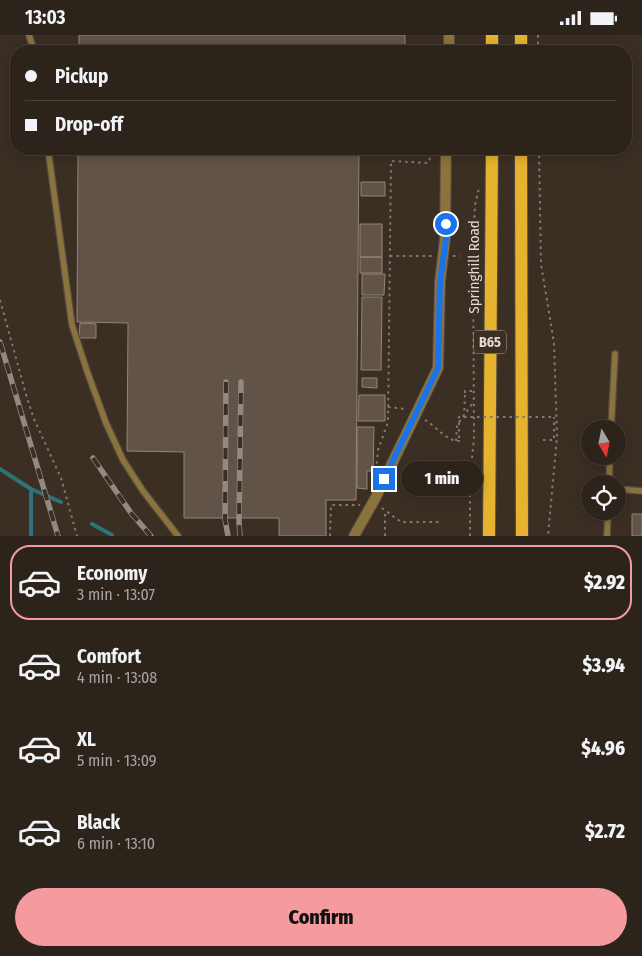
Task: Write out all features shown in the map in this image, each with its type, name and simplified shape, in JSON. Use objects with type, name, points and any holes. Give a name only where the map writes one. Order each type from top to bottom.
[{"type":"main road","name":"Springhill Road","points":[[489,536],[492,155]]},
{"type":"main road","name":"B65","points":[[522,155],[522,536]]},
{"type":"street","points":[[354,536],[373,502],[438,368],[440,282],[446,239],[446,155]]},
{"type":"lane","points":[[49,155],[72,325],[87,371],[106,423],[123,460],[143,491],[178,536]]},
{"type":"lane","points":[[611,420],[615,354]]},
{"type":"lane","points":[[626,490],[642,491]]},
{"type":"lane","points":[[607,536],[608,520]]},
{"type":"path","points":[[376,469],[378,449],[388,422],[391,161],[428,163],[431,155]]},
{"type":"path","points":[[539,155],[541,263],[554,343],[555,440],[548,536]]},
{"type":"path","points":[[470,536],[470,477],[474,439],[473,245],[475,205],[480,181]]},
{"type":"path","points":[[390,255],[460,256]]},
{"type":"path","points":[[0,300],[27,398],[34,419],[61,478],[77,536]]},
{"type":"path","points":[[464,417],[465,391],[474,391]]},
{"type":"path","points":[[456,441],[457,425],[474,403]]},
{"type":"path","points":[[452,441],[459,441],[460,438],[459,417],[554,417],[555,440]]},
{"type":"path","points":[[543,440],[555,440]]},
{"type":"path","points":[[330,536],[331,505],[360,505],[365,496],[401,522],[442,522]]},
{"type":"path","points":[[385,511],[385,536]]},
{"type":"building","points":[[79,35],[405,35],[405,45],[79,45]]},
{"type":"building","points":[[78,155],[359,155],[356,500],[326,500],[326,536],[279,536],[279,518],[184,518],[184,452],[127,451],[128,323],[77,322]]},
{"type":"building","points":[[361,182],[385,182],[385,196],[361,196]]},
{"type":"building","points":[[360,224],[382,224],[382,257],[360,257]]},
{"type":"building","points":[[360,257],[382,257],[382,273],[360,273]]},
{"type":"building","points":[[362,274],[385,274],[384,295],[362,295]]},
{"type":"building","points":[[362,297],[382,297],[381,370],[361,370]]},
{"type":"building","points":[[80,323],[96,324],[96,338],[79,338]]},
{"type":"building","points":[[362,378],[377,378],[377,388],[362,387]]},
{"type":"building","points":[[359,395],[385,395],[385,421],[358,421]]},
{"type":"building","points":[[357,427],[374,427],[373,471],[367,471],[367,489],[357,488]]},
{"type":"building","points":[[632,514],[642,514],[642,536],[632,536]]},
{"type":"waterway","points":[[0,469],[31,489],[31,536]]},
{"type":"waterway","points":[[31,489],[61,502]]},
{"type":"waterway","points":[[92,524],[112,535]]},
{"type":"railway","points":[[0,342],[58,536]]},
{"type":"railway","points":[[226,382],[225,519],[228,536]]},
{"type":"railway","points":[[240,536],[241,382]]},
{"type":"railway","points":[[93,458],[131,513],[151,536]]},
{"type":"route","points":[[384,479],[438,368],[440,282],[446,239],[446,224]]}]
